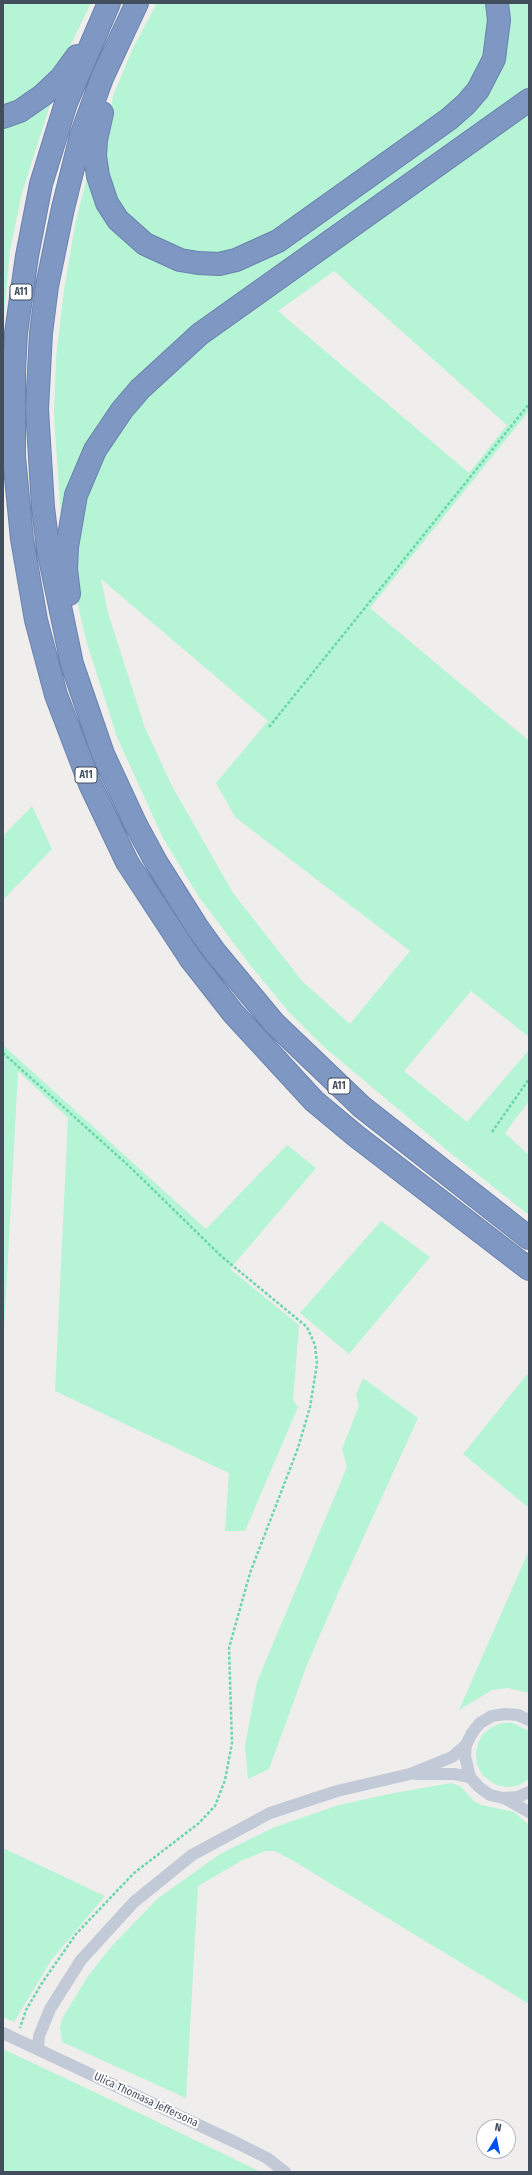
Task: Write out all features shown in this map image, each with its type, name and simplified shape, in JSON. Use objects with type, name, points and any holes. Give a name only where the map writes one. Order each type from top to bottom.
[{"type":"highway","name":"A11","points":[[137,3],[102,78],[81,136],[68,183],[47,286],[39,370],[39,458],[48,549],[62,622],[72,664],[89,716],[119,789],[156,862],[197,927],[274,1023],[362,1107],[529,1238]]},
{"type":"highway","points":[[123,32],[121,58],[118,72],[105,103],[96,140],[95,156],[98,176],[107,203],[129,232],[160,253],[180,260],[219,264],[236,260],[278,241],[448,119],[466,104],[478,90],[494,59],[498,34],[497,3]]},
{"type":"highway","name":"A11","points":[[105,12],[66,104],[49,157],[34,219],[21,295],[14,372],[14,457],[27,573],[43,650],[56,695],[90,784],[127,862],[190,958],[233,1013],[314,1101],[356,1136],[529,1269]]},
{"type":"highway","points":[[3,117],[33,103],[61,78],[105,12]]},
{"type":"highway","points":[[89,716],[89,677],[75,622],[66,570],[69,531],[76,494],[84,474],[95,450],[122,410],[161,367],[200,334],[529,100]]},
{"type":"highway","points":[[3,470],[10,543],[15,556],[27,573]]},
{"type":"street","points":[[38,2050],[40,2036],[50,2009],[81,1960],[134,1902],[192,1855],[248,1824],[293,1804],[337,1790],[410,1774],[452,1757],[466,1745],[472,1733],[480,1723],[492,1716],[505,1714],[518,1715],[529,1720]]},
{"type":"street","points":[[466,1745],[466,1761],[470,1777],[479,1787],[490,1794],[520,1805],[529,1812]]},
{"type":"street","points":[[410,1774],[454,1774],[470,1777]]},
{"type":"street","points":[[503,1798],[518,1797],[529,1792]]},
{"type":"street","name":"Ulica Thomasa Jeffersona","points":[[3,2033],[239,2144],[267,2158],[285,2172]]},
{"type":"path","points":[[269,727],[529,404]]},
{"type":"path","points":[[3,1053],[129,1166],[221,1256],[307,1327],[315,1345],[317,1364],[310,1407],[298,1448],[250,1573],[229,1648],[232,1743],[225,1780],[215,1806]]},
{"type":"path","points":[[492,1132],[529,1078]]},
{"type":"green space","points":[[3,3],[91,3],[63,60],[50,80],[3,109]]},
{"type":"green space","points":[[157,3],[488,3],[490,43],[465,94],[272,236],[226,255],[187,254],[147,237],[118,205],[103,161],[113,96],[133,48]]},
{"type":"green space","points":[[503,3],[529,3],[529,90],[171,346],[61,518],[54,417],[56,358],[64,290],[75,225],[88,173],[112,227],[219,271],[477,106]]},
{"type":"green space","points":[[52,99],[22,193],[10,250],[3,326],[3,125]]},
{"type":"green space","points":[[529,108],[529,411],[370,608],[529,741],[529,1037],[471,991],[404,1071],[467,1122],[529,1050],[529,1101],[505,1133],[529,1155],[529,1215],[448,1151],[323,1046],[288,1011],[251,966],[199,897],[163,838],[117,737],[86,640],[76,596],[74,574],[86,489],[122,422],[199,344]],"holes":[[[334,271],[507,425],[469,473],[278,311]],[[101,579],[268,721],[216,783],[235,817],[410,951],[350,1024],[302,981],[233,893],[172,786],[145,728],[108,613]]]},
{"type":"green space","points":[[32,806],[52,849],[3,900],[3,836]]},
{"type":"green space","points":[[3,1045],[206,1229],[287,1145],[316,1168],[230,1269],[299,1325],[293,1400],[298,1407],[245,1531],[225,1531],[229,1473],[55,1391],[68,1118],[18,1071],[3,1351]]},
{"type":"green space","points":[[381,1221],[430,1257],[349,1354],[300,1313]]},
{"type":"green space","points":[[529,1372],[529,1508],[463,1454]]},
{"type":"green space","points":[[363,1378],[418,1418],[338,1593],[307,1665],[269,1769],[248,1779],[245,1746],[257,1682],[347,1467],[342,1449],[359,1406],[356,1395]]},
{"type":"green space","points":[[529,1550],[529,1693],[508,1688],[492,1690],[459,1710]]},
{"type":"green space","points":[[502,1723],[513,1723],[529,1731],[529,1779],[520,1785],[510,1787],[499,1786],[482,1774],[477,1765],[476,1754],[478,1743],[483,1734],[492,1727]]},
{"type":"green space","points":[[451,1783],[460,1786],[474,1801],[481,1805],[514,1812],[529,1825],[529,2004],[292,1860],[275,1851],[265,1851],[241,1861],[198,1886],[186,2098],[62,2042],[60,2028],[62,2019],[88,1976],[112,1946],[157,1899],[220,1854],[275,1827],[339,1805]]},
{"type":"green space","points":[[3,1848],[105,1896],[52,1959],[14,2022],[3,2017]]},
{"type":"green space","points":[[3,2049],[141,2114],[261,2172],[3,2172]]}]
